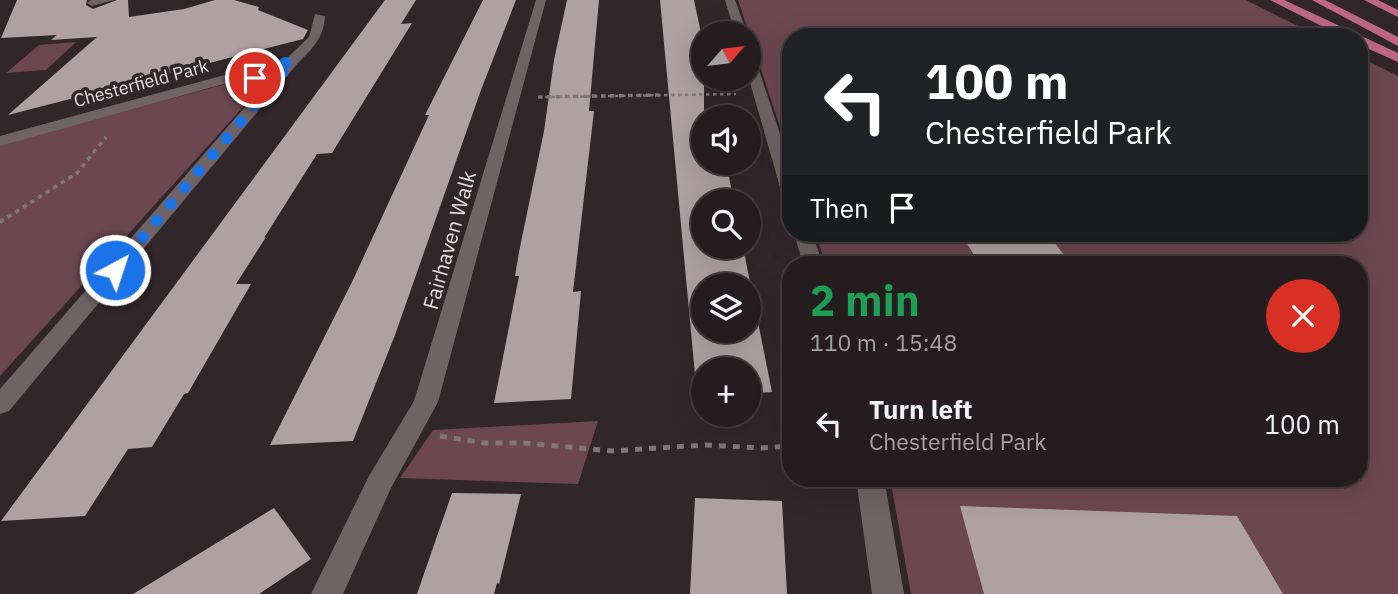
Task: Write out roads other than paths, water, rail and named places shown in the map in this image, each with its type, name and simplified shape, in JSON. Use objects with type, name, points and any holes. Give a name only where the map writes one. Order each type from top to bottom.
[{"type":"main road","points":[[1275,0],[1334,28]]},
{"type":"main road","points":[[1317,0],[1398,42]]},
{"type":"main road","points":[[1369,0],[1398,14]]},
{"type":"main road","points":[[1368,44],[1398,58]]},
{"type":"street","points":[[92,3],[110,0]]},
{"type":"street","name":"Fairhaven Walk","points":[[327,594],[379,484],[426,402],[541,0]]},
{"type":"street","points":[[730,0],[737,21]]},
{"type":"street","points":[[0,405],[319,32],[320,16]]},
{"type":"street","name":"Chesterfield Park","points":[[0,141],[292,61]]},
{"type":"street","points":[[760,91],[782,164]]},
{"type":"street","points":[[871,487],[888,594]]}]
